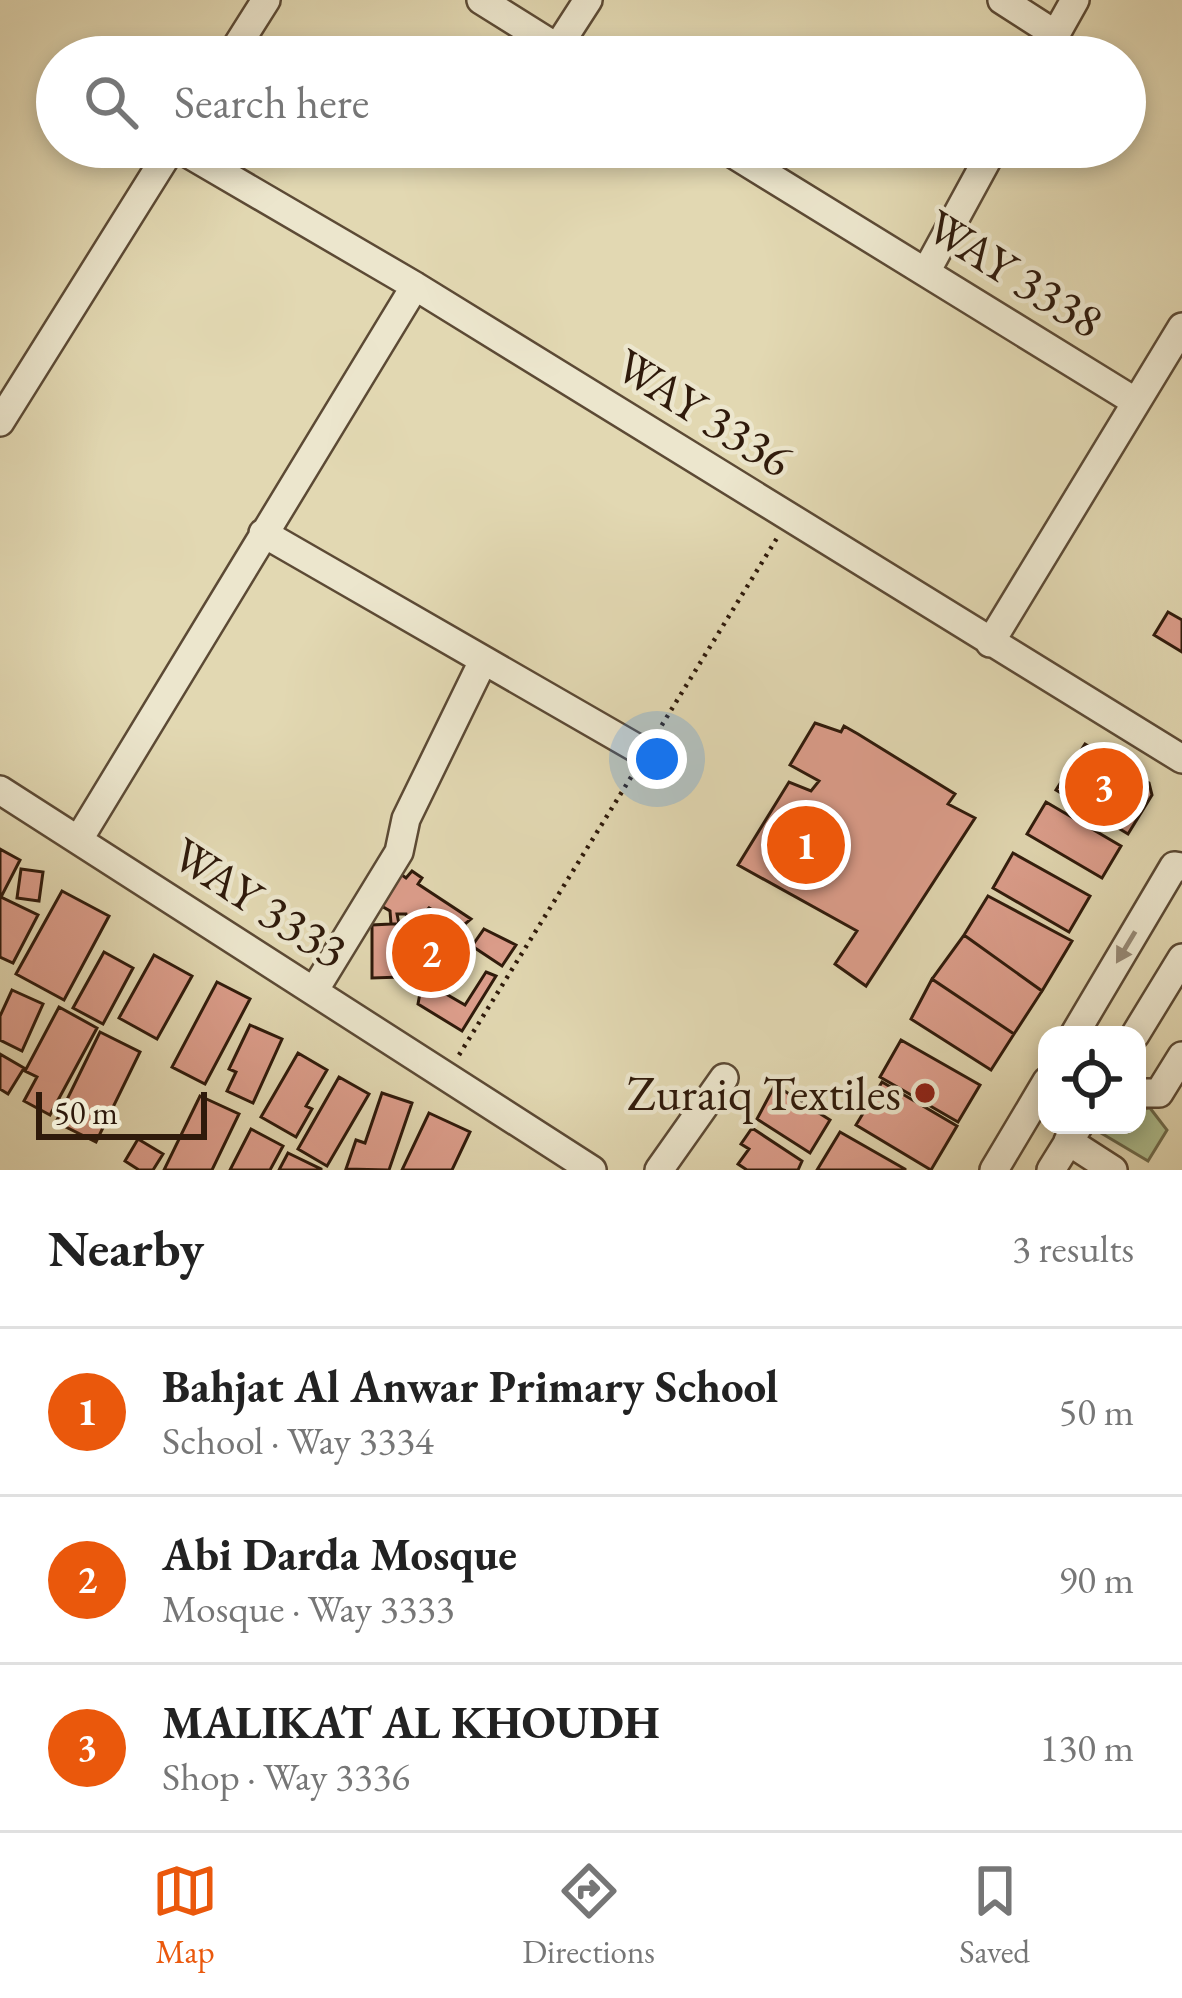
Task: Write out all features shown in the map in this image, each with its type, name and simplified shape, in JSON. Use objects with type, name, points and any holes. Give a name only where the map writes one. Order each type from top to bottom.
[{"type":"street","points":[[243,36],[266,0]]},
{"type":"street","points":[[481,0],[539,36]]},
{"type":"street","points":[[572,36],[587,0]]},
{"type":"street","points":[[1002,0],[1039,36]]},
{"type":"street","points":[[1055,36],[1075,0]]},
{"type":"street","points":[[0,422],[161,168]]},
{"type":"street","name":"WAY 3336","points":[[210,168],[415,286],[1182,759]]},
{"type":"street","name":"WAY 3338","points":[[757,168],[1136,402]]},
{"type":"street","points":[[927,270],[983,168]]},
{"type":"street","points":[[79,839],[415,286]]},
{"type":"street","name":"WAY 3338","points":[[990,643],[1182,327]]},
{"type":"street","points":[[263,533],[645,753]]},
{"type":"street","points":[[314,991],[399,852],[406,818],[483,662]]},
{"type":"street","name":"WAY 3333","points":[[0,790],[592,1170]]},
{"type":"street","points":[[1079,1026],[1174,866],[1182,867]]},
{"type":"street","points":[[1141,1026],[1182,958]]},
{"type":"street","points":[[1146,1093],[1159,1093],[1182,1056]]},
{"type":"street","points":[[659,1170],[724,1078]]},
{"type":"street","points":[[994,1170],[1038,1096]]},
{"type":"street","points":[[1051,1170],[1072,1134]]},
{"type":"street","points":[[1074,1134],[1113,1170]]},
{"type":"path","points":[[447,1075],[790,518]]},
{"type":"green space","points":[[1146,1109],[1167,1130],[1148,1161],[1103,1134],[1146,1134]]},
{"type":"building","points":[[1168,612],[1182,620],[1182,652],[1154,635]]},
{"type":"building","points":[[815,723],[841,732],[844,726],[858,734],[955,794],[948,804],[975,818],[866,986],[835,964],[857,931],[738,865],[789,782],[811,791],[819,781],[790,765]]},
{"type":"building","points":[[1085,744],[1149,783],[1152,795],[1128,834],[1056,790]]},
{"type":"building","points":[[1046,802],[1121,846],[1102,878],[1027,834]]},
{"type":"building","points":[[0,849],[20,860],[1,897],[38,915],[13,963],[0,957]]},
{"type":"building","points":[[1013,853],[1090,896],[1069,932],[993,888]]},
{"type":"building","points":[[21,869],[43,872],[39,901],[17,898]]},
{"type":"building","points":[[412,871],[422,878],[418,884],[471,919],[456,924],[429,908],[421,924],[409,924],[406,914],[397,914],[399,924],[391,924],[390,911],[378,904],[398,872],[406,878]]},
{"type":"building","points":[[62,891],[109,916],[64,1000],[16,974]]},
{"type":"building","points":[[988,896],[1072,941],[1042,991],[964,935]]},
{"type":"building","points":[[465,924],[465,975],[372,978],[372,925]]},
{"type":"building","points":[[484,929],[516,945],[502,966],[472,946]]},
{"type":"building","points":[[964,935],[1042,991],[1014,1034],[932,979]]},
{"type":"building","points":[[104,952],[133,968],[103,1024],[73,1008]]},
{"type":"building","points":[[154,955],[192,976],[157,1039],[119,1018]]},
{"type":"building","points":[[486,972],[496,976],[462,1031],[418,1004],[420,993],[446,994],[465,1005]]},
{"type":"building","points":[[932,979],[1014,1034],[991,1070],[911,1019]]},
{"type":"building","points":[[217,982],[250,999],[205,1084],[172,1067]]},
{"type":"building","points":[[12,990],[43,1004],[22,1051],[0,1040],[0,1016]]},
{"type":"building","points":[[59,1007],[97,1028],[50,1115],[24,1101],[37,1077],[25,1071]]},
{"type":"building","points":[[250,1025],[282,1039],[253,1103],[227,1091],[236,1072],[229,1069]]},
{"type":"building","points":[[100,1032],[140,1052],[96,1142],[56,1122]]},
{"type":"building","points":[[901,1040],[980,1085],[958,1122],[880,1077]]},
{"type":"building","points":[[298,1053],[327,1070],[306,1106],[312,1109],[296,1137],[261,1117]]},
{"type":"building","points":[[0,1054],[24,1068],[8,1094],[0,1089]]},
{"type":"building","points":[[339,1077],[369,1094],[327,1166],[298,1149]]},
{"type":"building","points":[[882,1082],[957,1126],[931,1170],[856,1125]]},
{"type":"building","points":[[775,1085],[830,1120],[810,1153],[757,1119]]},
{"type":"building","points":[[382,1093],[412,1103],[389,1170],[346,1169],[356,1140],[365,1143]]},
{"type":"building","points":[[200,1096],[239,1114],[212,1170],[164,1170]]},
{"type":"building","points":[[429,1113],[470,1132],[452,1170],[402,1170]]},
{"type":"building","points":[[752,1128],[802,1161],[798,1170],[747,1170],[738,1164],[749,1149],[741,1144]]},
{"type":"building","points":[[251,1129],[283,1146],[270,1170],[230,1170]]},
{"type":"building","points":[[840,1132],[905,1169],[905,1170],[817,1170]]},
{"type":"building","points":[[138,1139],[163,1154],[153,1170],[139,1170],[125,1161]]},
{"type":"building","points":[[288,1153],[321,1169],[321,1170],[279,1170]]},
{"type":"place","name":"MALIKAT AL KHOUDH","points":[[1104,787]]},
{"type":"place","name":"Bahjat Al Anwar Primary School","points":[[806,845]]},
{"type":"place","name":"Abi Darda Mosque","points":[[431,953]]},
{"type":"place","name":"Zuraiq Textiles","points":[[925,1093]]}]
